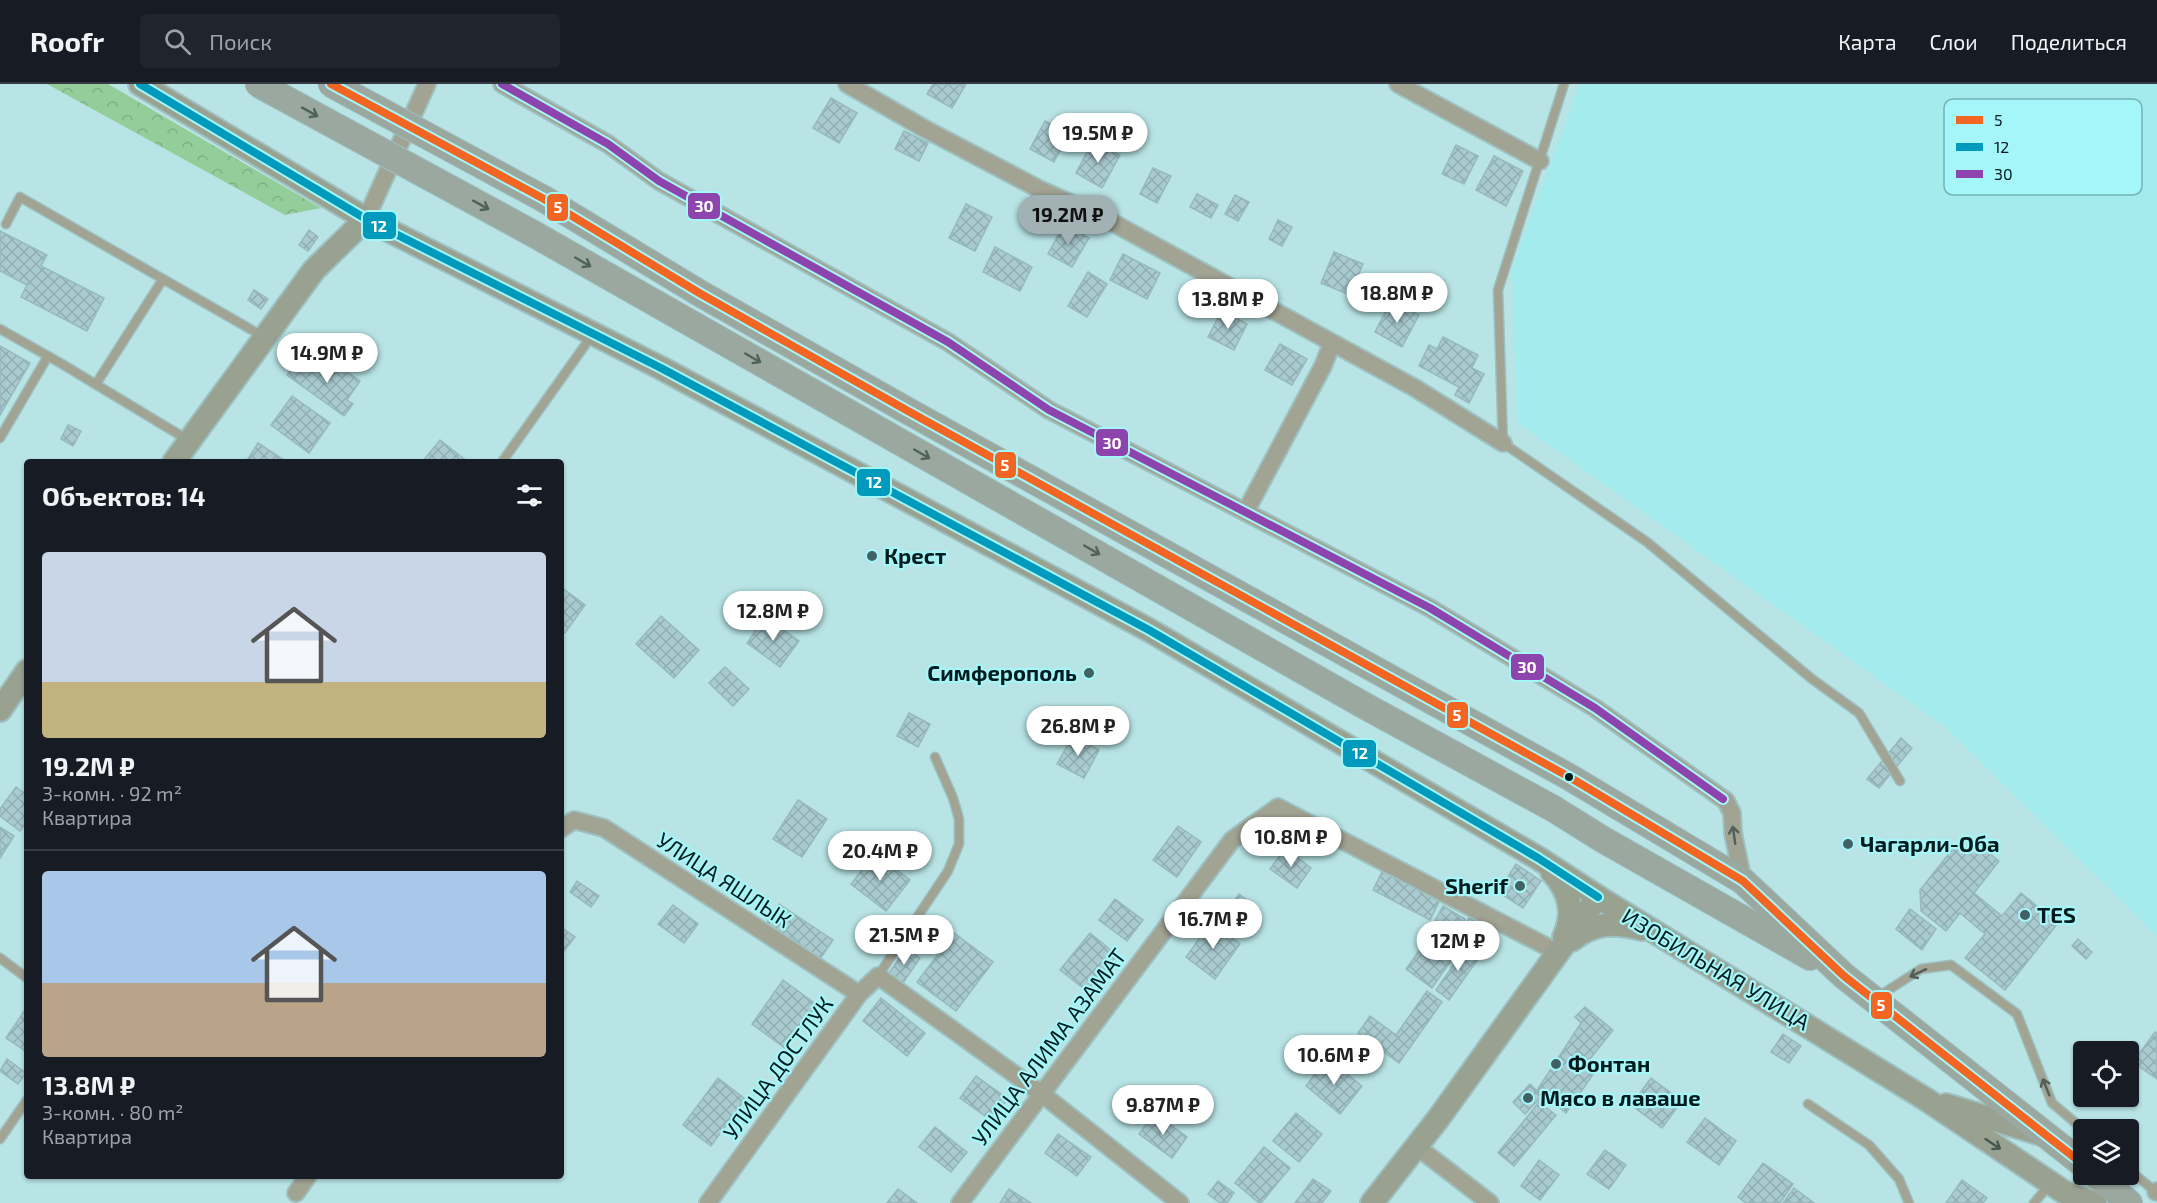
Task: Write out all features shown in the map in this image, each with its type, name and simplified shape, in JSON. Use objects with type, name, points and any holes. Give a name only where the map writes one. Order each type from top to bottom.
[{"type":"main road","points":[[140,84],[366,219],[661,368],[1149,630],[1541,861],[1598,897]]},
{"type":"main road","points":[[258,84],[532,233],[1844,976]]},
{"type":"main road","points":[[331,84],[544,199],[700,294],[1571,778],[1743,881],[1844,976],[2073,1156]]},
{"type":"main road","points":[[176,459],[314,270],[366,219]]},
{"type":"main road","points":[[0,710],[24,675]]},
{"type":"main road","points":[[1541,861],[1558,879],[1570,904],[1569,926],[1557,952]]},
{"type":"main road","name":"ИЗОБИЛЬНАЯ УЛИЦА","points":[[1372,1203],[1438,1119],[1598,897],[1927,1100],[2064,1192],[2095,1203]]},
{"type":"main road","points":[[1557,952],[1581,932],[1593,926],[1626,925],[1670,940]]},
{"type":"main road","points":[[1927,1100],[2053,1139]]},
{"type":"main road","points":[[2108,1185],[2129,1203]]},
{"type":"street","points":[[366,219],[427,84]]},
{"type":"street","points":[[502,84],[608,144],[659,181],[780,246],[948,342],[1049,410],[1420,602],[1595,708],[1726,801],[1732,813],[1733,833],[1743,881]]},
{"type":"street","points":[[847,84],[1041,190],[1106,219],[1415,388],[1503,443]]},
{"type":"street","points":[[1398,84],[1539,161]]},
{"type":"street","points":[[1246,511],[1323,366],[1332,343]]},
{"type":"street","name":"УЛИЦА АЛИМА АЗАМАТ","points":[[960,1203],[1232,840],[1278,807],[1557,952]]},
{"type":"street","name":"УЛИЦА ЯШЛЫК","points":[[564,827],[574,820],[604,828],[859,994]]},
{"type":"street","points":[[878,976],[1042,1094],[1180,1203]]},
{"type":"street","name":"УЛИЦА ДОСТЛУК","points":[[708,1203],[859,994],[878,976]]},
{"type":"street","points":[[1416,1146],[1490,1203]]},
{"type":"street","points":[[296,1193],[306,1179]]},
{"type":"lane","points":[[1564,84],[1498,290],[1503,443],[1647,542],[1812,680],[1859,713],[1900,781]]},
{"type":"lane","points":[[6,224],[20,197],[265,337]]},
{"type":"lane","points":[[96,384],[163,279]]},
{"type":"lane","points":[[0,329],[189,441]]},
{"type":"lane","points":[[504,459],[594,334]]},
{"type":"lane","points":[[0,438],[48,356]]},
{"type":"lane","points":[[878,976],[948,871],[959,844],[959,819],[953,798],[935,757]]},
{"type":"lane","points":[[0,958],[24,976]]},
{"type":"lane","points":[[1875,999],[1921,969],[1951,965],[2017,1014],[2052,1103],[2073,1121]]},
{"type":"lane","points":[[0,1139],[24,1104]]},
{"type":"lane","points":[[1808,1104],[1869,1145],[1899,1179],[1909,1203]]},
{"type":"lane","points":[[2139,1178],[2157,1192]]},
{"type":"lane","points":[[2034,1203],[2052,1183]]},
{"type":"shaded area","points":[[1580,84],[2157,84],[2157,936],[1945,727],[1517,422],[1512,268]]},
{"type":"green space","points":[[47,84],[108,84],[321,208],[285,215]]},
{"type":"building","points":[[933,84],[966,84],[952,108],[927,94]]},
{"type":"building","points":[[831,98],[857,113],[839,143],[813,128]]},
{"type":"building","points":[[1045,121],[1069,133],[1054,162],[1030,149]]},
{"type":"building","points":[[904,131],[928,143],[919,161],[895,149]]},
{"type":"building","points":[[1093,141],[1120,155],[1102,188],[1076,173]]},
{"type":"building","points":[[1456,145],[1478,156],[1464,184],[1442,174]]},
{"type":"building","points":[[1494,156],[1523,171],[1506,206],[1476,190]]},
{"type":"building","points":[[1153,168],[1171,176],[1157,203],[1140,194]]},
{"type":"building","points":[[1197,194],[1218,205],[1211,218],[1190,207]]},
{"type":"building","points":[[1235,195],[1249,202],[1238,221],[1225,214]]},
{"type":"building","points":[[966,204],[992,217],[975,251],[949,238]]},
{"type":"building","points":[[1278,220],[1292,227],[1282,246],[1269,239]]},
{"type":"building","points":[[1064,224],[1089,238],[1072,267],[1048,254]]},
{"type":"building","points":[[309,230],[318,237],[308,251],[299,245]]},
{"type":"building","points":[[0,231],[47,255],[41,266],[104,298],[87,331],[21,297],[27,285],[0,271]]},
{"type":"building","points":[[995,247],[1032,267],[1020,291],[983,272]]},
{"type":"building","points":[[1334,252],[1363,264],[1350,295],[1321,283]]},
{"type":"building","points":[[1123,254],[1160,273],[1147,299],[1110,280]]},
{"type":"building","points":[[1088,272],[1107,284],[1087,317],[1068,306]]},
{"type":"building","points":[[254,290],[268,299],[261,309],[248,300]]},
{"type":"building","points":[[1391,301],[1419,315],[1402,347],[1375,332]]},
{"type":"building","points":[[1222,310],[1247,324],[1234,350],[1208,337]]},
{"type":"building","points":[[1443,337],[1478,355],[1472,368],[1484,374],[1469,403],[1455,395],[1459,387],[1419,366],[1429,345],[1437,349]]},
{"type":"building","points":[[1280,344],[1307,359],[1292,385],[1265,370]]},
{"type":"building","points":[[0,346],[30,363],[0,415]]},
{"type":"building","points":[[314,357],[336,373],[340,367],[360,381],[347,400],[353,404],[344,416],[287,375],[294,365],[304,372]]},
{"type":"building","points":[[292,396],[330,423],[309,453],[271,425]]},
{"type":"building","points":[[68,425],[81,431],[73,446],[61,439]]},
{"type":"building","points":[[440,440],[464,459],[424,459]]},
{"type":"building","points":[[258,443],[282,459],[248,459]]},
{"type":"building","points":[[564,589],[585,605],[564,632]]},
{"type":"building","points":[[661,616],[699,650],[674,678],[636,644]]},
{"type":"building","points":[[765,617],[799,641],[780,667],[747,643]]},
{"type":"building","points":[[725,667],[749,689],[733,706],[709,683]]},
{"type":"building","points":[[909,713],[930,724],[918,747],[897,736]]},
{"type":"building","points":[[1073,735],[1099,750],[1084,778],[1057,764]]},
{"type":"building","points":[[1901,738],[1912,748],[1879,788],[1867,779]]},
{"type":"building","points":[[16,787],[24,793],[24,825],[20,831],[0,816],[0,809]]},
{"type":"building","points":[[798,800],[827,819],[802,857],[773,839]]},
{"type":"building","points":[[1178,826],[1201,842],[1177,877],[1153,860]]},
{"type":"building","points":[[0,827],[14,836],[0,858]]},
{"type":"building","name":"TES","points":[[1973,840],[1999,861],[1974,893],[2002,916],[2021,893],[2058,923],[2005,990],[1965,958],[1985,934],[1960,913],[1946,931],[1921,911],[1920,890],[1955,846],[1963,853]]},
{"type":"building","points":[[1285,848],[1311,868],[1297,888],[1270,869]]},
{"type":"building","points":[[875,853],[910,880],[886,911],[851,884]]},
{"type":"building","name":"Sherif","points":[[1516,864],[1541,881],[1523,908],[1498,892]]},
{"type":"building","points":[[1383,870],[1440,900],[1430,920],[1373,890]]},
{"type":"building","points":[[577,881],[599,896],[591,907],[570,892]]},
{"type":"building","points":[[1239,894],[1260,910],[1240,937],[1219,921]]},
{"type":"building","points":[[1115,899],[1143,920],[1127,941],[1099,920]]},
{"type":"building","points":[[779,904],[833,940],[820,959],[766,924]]},
{"type":"building","points":[[673,905],[698,924],[684,943],[658,924]]},
{"type":"building","points":[[1443,906],[1465,919],[1451,944],[1429,932]]},
{"type":"building","points":[[1910,909],[1936,929],[1922,950],[1896,929]]},
{"type":"building","points":[[1470,916],[1497,931],[1484,953],[1457,939]]},
{"type":"building","points":[[1211,922],[1240,944],[1215,979],[1186,957]]},
{"type":"building","points":[[564,929],[575,937],[564,951]]},
{"type":"building","points":[[954,933],[993,962],[956,1011],[917,982]]},
{"type":"building","points":[[1090,933],[1117,955],[1088,992],[1060,970]]},
{"type":"building","points":[[1431,934],[1457,952],[1432,988],[1406,969]]},
{"type":"building","points":[[2078,939],[2092,952],[2086,959],[2072,946]]},
{"type":"building","points":[[1467,945],[1481,955],[1449,1000],[1436,990]]},
{"type":"building","points":[[906,948],[920,958],[903,983],[889,973]]},
{"type":"building","points":[[783,980],[817,1005],[786,1049],[752,1024]]},
{"type":"building","points":[[1427,991],[1442,1002],[1399,1063],[1358,1033],[1370,1016],[1396,1035]]},
{"type":"building","points":[[881,998],[925,1033],[907,1056],[863,1021]]},
{"type":"building","points":[[1585,1007],[1613,1030],[1586,1064],[1594,1073],[1566,1113],[1537,1090],[1581,1023],[1575,1017]]},
{"type":"building","points":[[24,1011],[24,1050],[6,1038]]},
{"type":"building","points":[[2155,1032],[2157,1033],[2157,1079],[2139,1066],[2139,1054]]},
{"type":"building","points":[[1783,1034],[1801,1046],[1789,1063],[1771,1052]]},
{"type":"building","points":[[1327,1058],[1362,1086],[1340,1114],[1306,1086]]},
{"type":"building","points":[[7,1059],[24,1072],[24,1076],[18,1084],[0,1071]]},
{"type":"building","points":[[976,1076],[1008,1099],[992,1121],[960,1098]]},
{"type":"building","points":[[718,1078],[745,1099],[711,1146],[683,1125]]},
{"type":"building","points":[[1651,1078],[1682,1101],[1662,1128],[1631,1105]]},
{"type":"building","points":[[1530,1084],[1542,1096],[1525,1114],[1513,1102]]},
{"type":"building","points":[[1539,1102],[1556,1115],[1514,1166],[1498,1153]]},
{"type":"building","points":[[1154,1113],[1187,1137],[1172,1158],[1139,1134]]},
{"type":"building","points":[[1296,1113],[1322,1134],[1299,1162],[1273,1141]]},
{"type":"building","points":[[1705,1118],[1736,1141],[1719,1165],[1687,1142]]},
{"type":"building","points":[[935,1127],[967,1152],[951,1172],[919,1147]]},
{"type":"building","points":[[1058,1134],[1091,1157],[1077,1176],[1045,1153]]},
{"type":"building","points":[[1264,1147],[1290,1168],[1259,1203],[1235,1183]]},
{"type":"building","points":[[1605,1150],[1626,1165],[1609,1189],[1587,1174]]},
{"type":"building","points":[[1539,1160],[1559,1175],[1540,1200],[1521,1186]]},
{"type":"building","points":[[1763,1163],[1793,1184],[1780,1203],[1746,1203],[1738,1197]]},
{"type":"building","points":[[1313,1179],[1331,1191],[1322,1203],[1295,1203]]},
{"type":"building","points":[[1962,1180],[1987,1198],[1983,1203],[1946,1203]]},
{"type":"building","points":[[1218,1181],[1234,1193],[1227,1203],[1220,1203],[1208,1194]]},
{"type":"building","points":[[1794,1188],[1814,1203],[1783,1203]]},
{"type":"building","points":[[898,1189],[917,1203],[887,1203]]},
{"type":"building","points":[[1009,1189],[1031,1203],[1000,1203]]},
{"type":"transit line","name":"12","points":[[140,84],[366,219],[661,368],[1149,630],[1538,858],[1598,897]]},
{"type":"transit line","name":"5","points":[[331,84],[544,199],[701,294],[908,411],[1571,778],[1743,881],[1844,976],[2073,1156]]},
{"type":"transit line","name":"30","points":[[502,84],[608,144],[659,181],[948,342],[1049,410],[1430,608],[1595,708],[1723,799]]},
{"type":"place","name":"Крест","points":[[872,556]]},
{"type":"place","name":"Симферополь","points":[[1089,673]]},
{"type":"place","name":"Чагарли-Оба","points":[[1848,844]]},
{"type":"place","name":"Sherif","points":[[1520,886]]},
{"type":"place","name":"TES","points":[[2025,915]]},
{"type":"place","name":"Фонтан","points":[[1556,1064]]},
{"type":"place","name":"Мясо в лаваше","points":[[1528,1098]]}]
